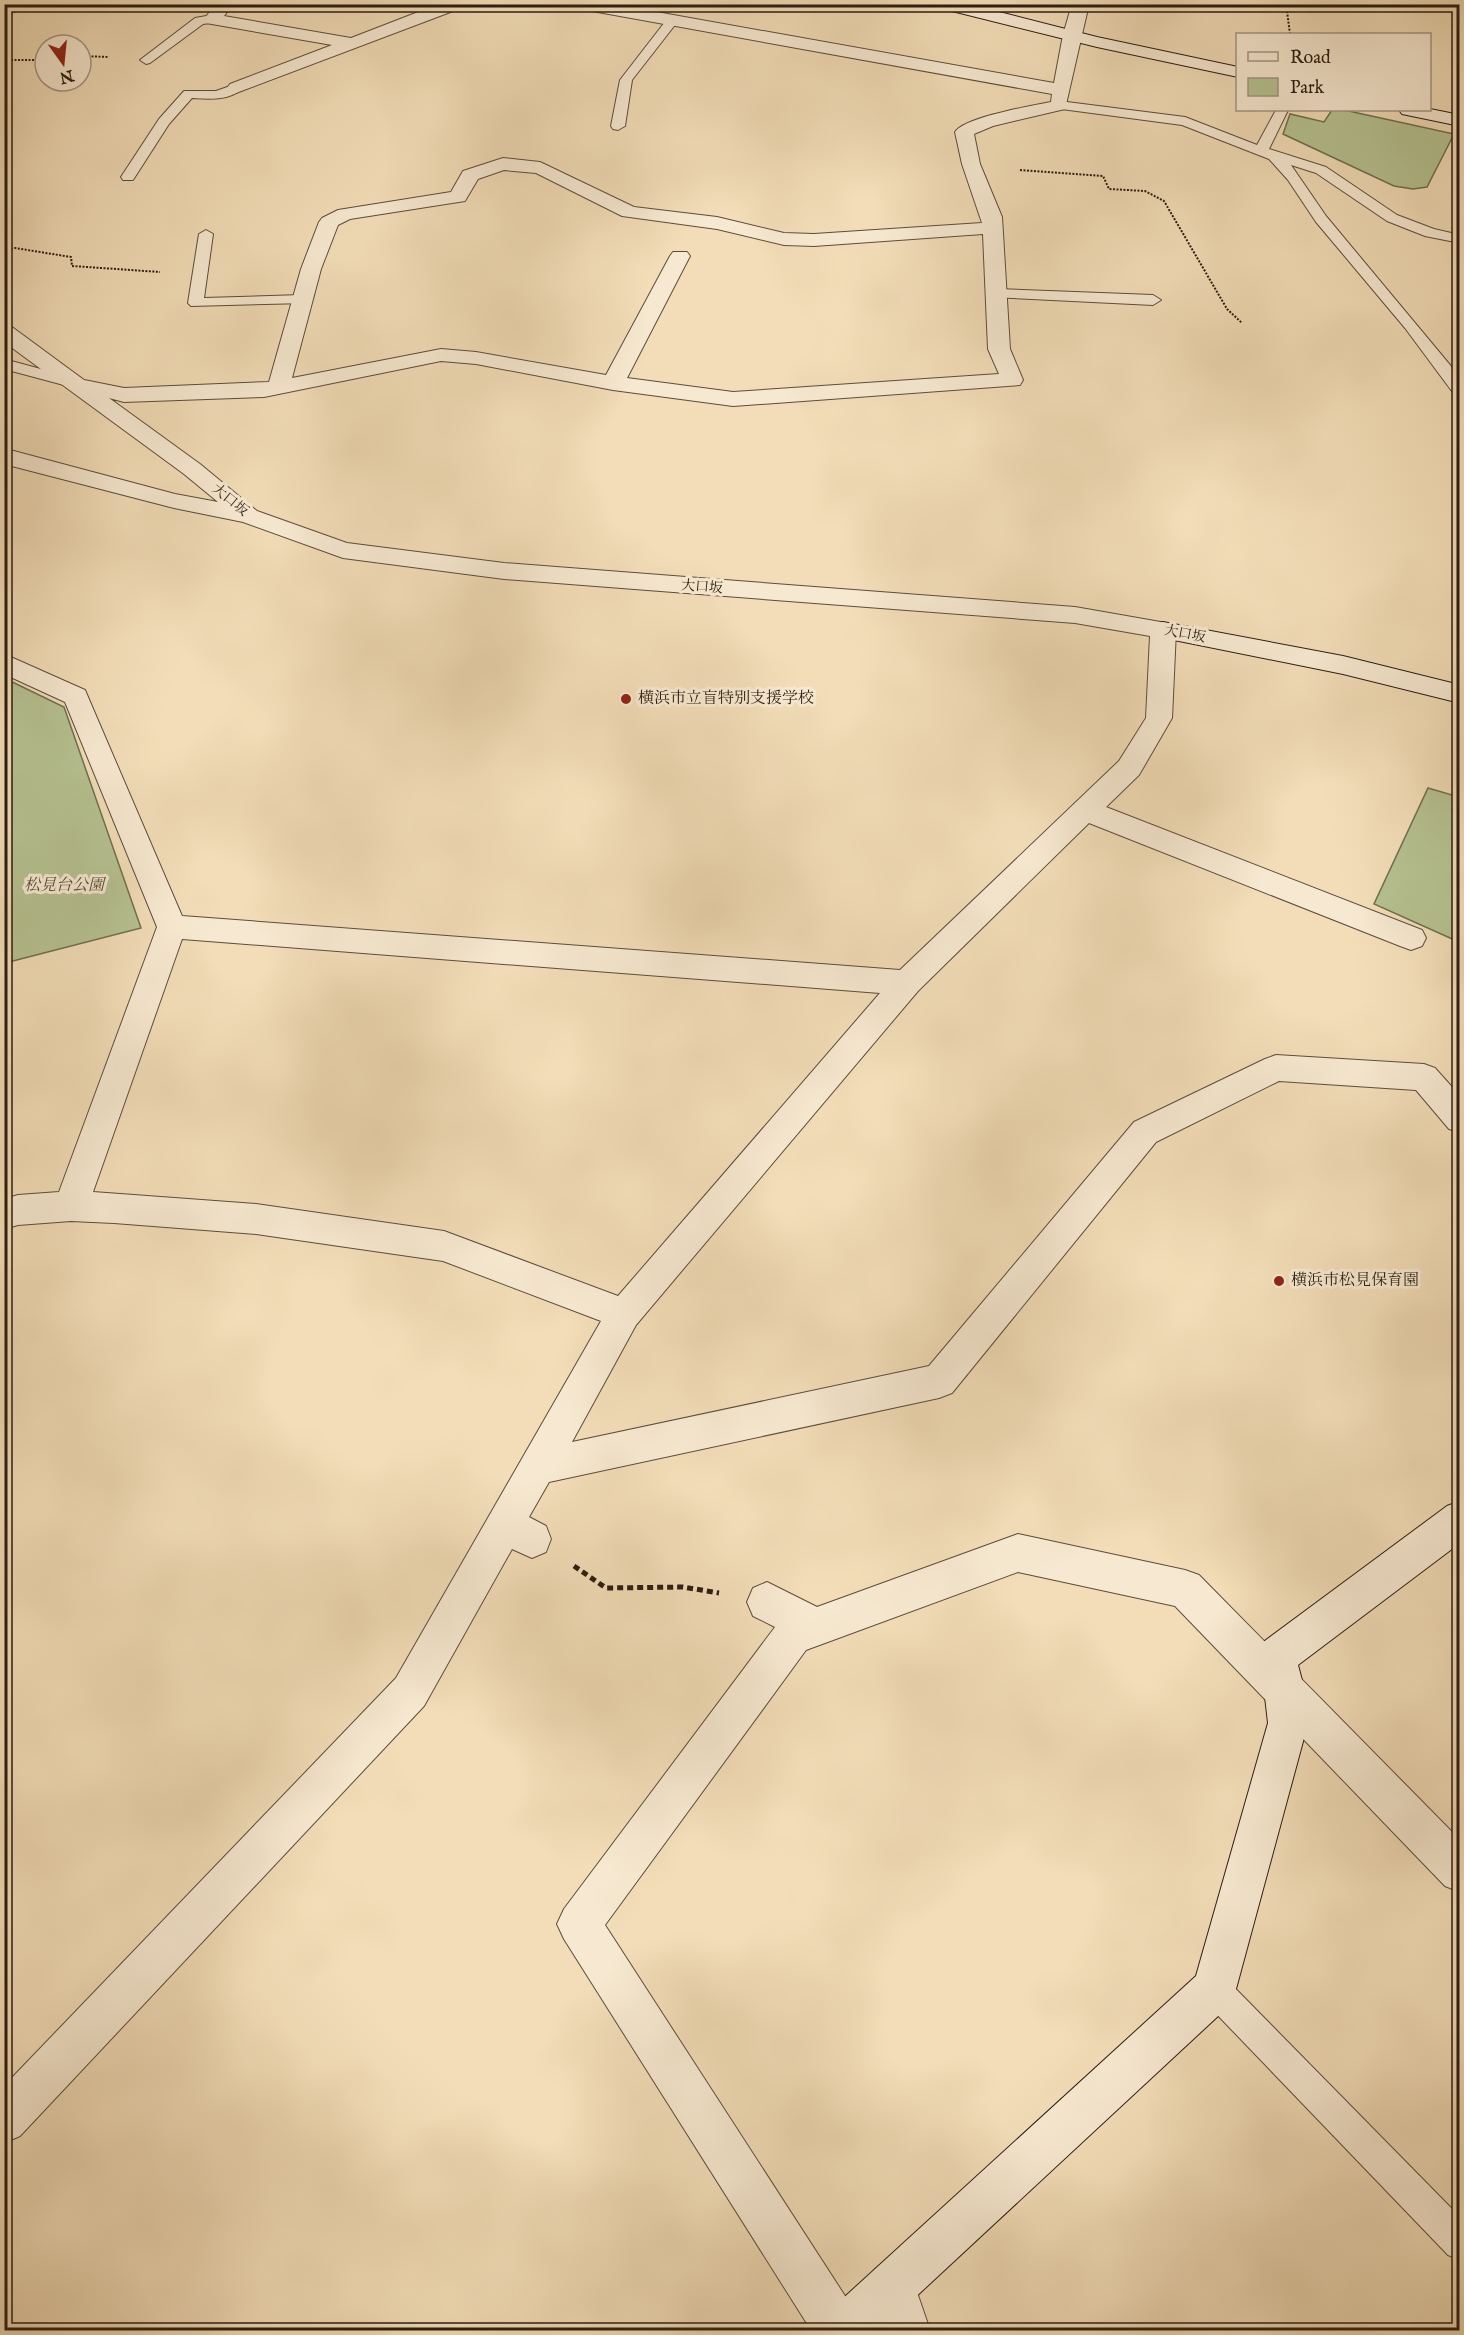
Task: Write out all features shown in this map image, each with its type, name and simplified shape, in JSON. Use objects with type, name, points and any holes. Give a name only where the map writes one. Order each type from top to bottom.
[{"type":"street","points":[[212,19],[225,4]]},
{"type":"street","points":[[236,88],[455,4]]},
{"type":"street","points":[[581,4],[1060,97]]},
{"type":"street","points":[[946,4],[1236,72]]},
{"type":"street","points":[[1060,97],[1072,35],[1081,4]]},
{"type":"street","points":[[212,19],[353,43]]},
{"type":"street","points":[[75,383],[124,395],[264,390],[441,355],[477,358],[613,383],[733,399],[1012,380],[999,349],[992,218],[973,168],[964,132],[1060,97]]},
{"type":"street","points":[[1413,111],[1460,121]]},
{"type":"street","points":[[279,387],[311,269],[329,222],[345,213],[458,197],[470,175],[503,164],[540,168],[629,212],[717,223],[784,239],[814,240],[991,228]]},
{"type":"street","points":[[613,383],[680,256]]},
{"type":"street","name":"大口坂","points":[[4,332],[192,469],[249,516],[343,550],[504,571],[878,602],[1075,615],[1343,665],[1460,694]]},
{"type":"street","points":[[4,457],[174,501],[249,516]]},
{"type":"street","points":[[4,2120],[410,1692],[519,1532],[537,1467],[624,1314],[907,983],[1129,768],[1159,718],[1163,630]]},
{"type":"street","points":[[4,663],[76,696],[172,927],[71,1206]]},
{"type":"street","points":[[1084,810],[1411,938]]},
{"type":"street","points":[[172,927],[907,983]]},
{"type":"street","points":[[537,1467],[939,1381],[1145,1132],[1276,1068],[1424,1077],[1460,1119]]},
{"type":"street","points":[[4,1214],[18,1210],[71,1206],[256,1220],[444,1246],[624,1314]]},
{"type":"street","points":[[844,2331],[1214,1989],[1288,1724],[1284,1688],[1276,1657],[1460,1519]]},
{"type":"street","points":[[839,2331],[579,1924],[793,1635],[1018,1553],[1185,1589],[1460,1871]]},
{"type":"street","points":[[766,1602],[814,1626]]},
{"type":"street","points":[[892,2286],[906,2331]]},
{"type":"lane","points":[[146,60],[199,21],[212,19]]},
{"type":"lane","points":[[618,126],[626,80],[672,21]]},
{"type":"lane","points":[[128,177],[164,122],[189,94],[218,95],[236,88]]},
{"type":"lane","points":[[1060,97],[1185,121],[1268,154],[1321,170],[1392,218],[1430,233],[1460,239]]},
{"type":"lane","points":[[1268,154],[1282,111]]},
{"type":"lane","points":[[1268,154],[1285,165],[1319,216],[1430,347],[1460,391]]},
{"type":"lane","points":[[206,234],[196,303],[302,300]]},
{"type":"lane","points":[[996,294],[1153,300]]},
{"type":"lane","points":[[4,364],[75,383]]},
{"type":"lane","points":[[1214,1989],[1460,2242]]},
{"type":"path","points":[[4,16],[26,4]]},
{"type":"path","points":[[1290,33],[1287,11],[1291,4]]},
{"type":"path","points":[[4,60],[33,60]]},
{"type":"path","points":[[973,168],[1103,176],[1109,189],[1145,191],[1164,201],[1227,309],[1242,323]]},
{"type":"path","points":[[4,250],[15,248],[71,257],[72,266],[200,275]]},
{"type":"path","points":[[519,1532],[606,1588],[683,1587],[766,1602]]},
{"type":"green space","points":[[1331,111],[1349,111],[1454,134],[1427,187],[1413,189],[1394,186],[1283,134],[1290,114],[1324,122]]},
{"type":"green space","name":"松見台公園","points":[[4,678],[64,707],[141,928],[5,963]]},
{"type":"green space","points":[[1428,788],[1459,797],[1459,942],[1374,904]]},
{"type":"place","name":"横浜市立盲特別支援学校","points":[[626,699]]},
{"type":"place","name":"横浜市松見保育園","points":[[1279,1281]]}]
